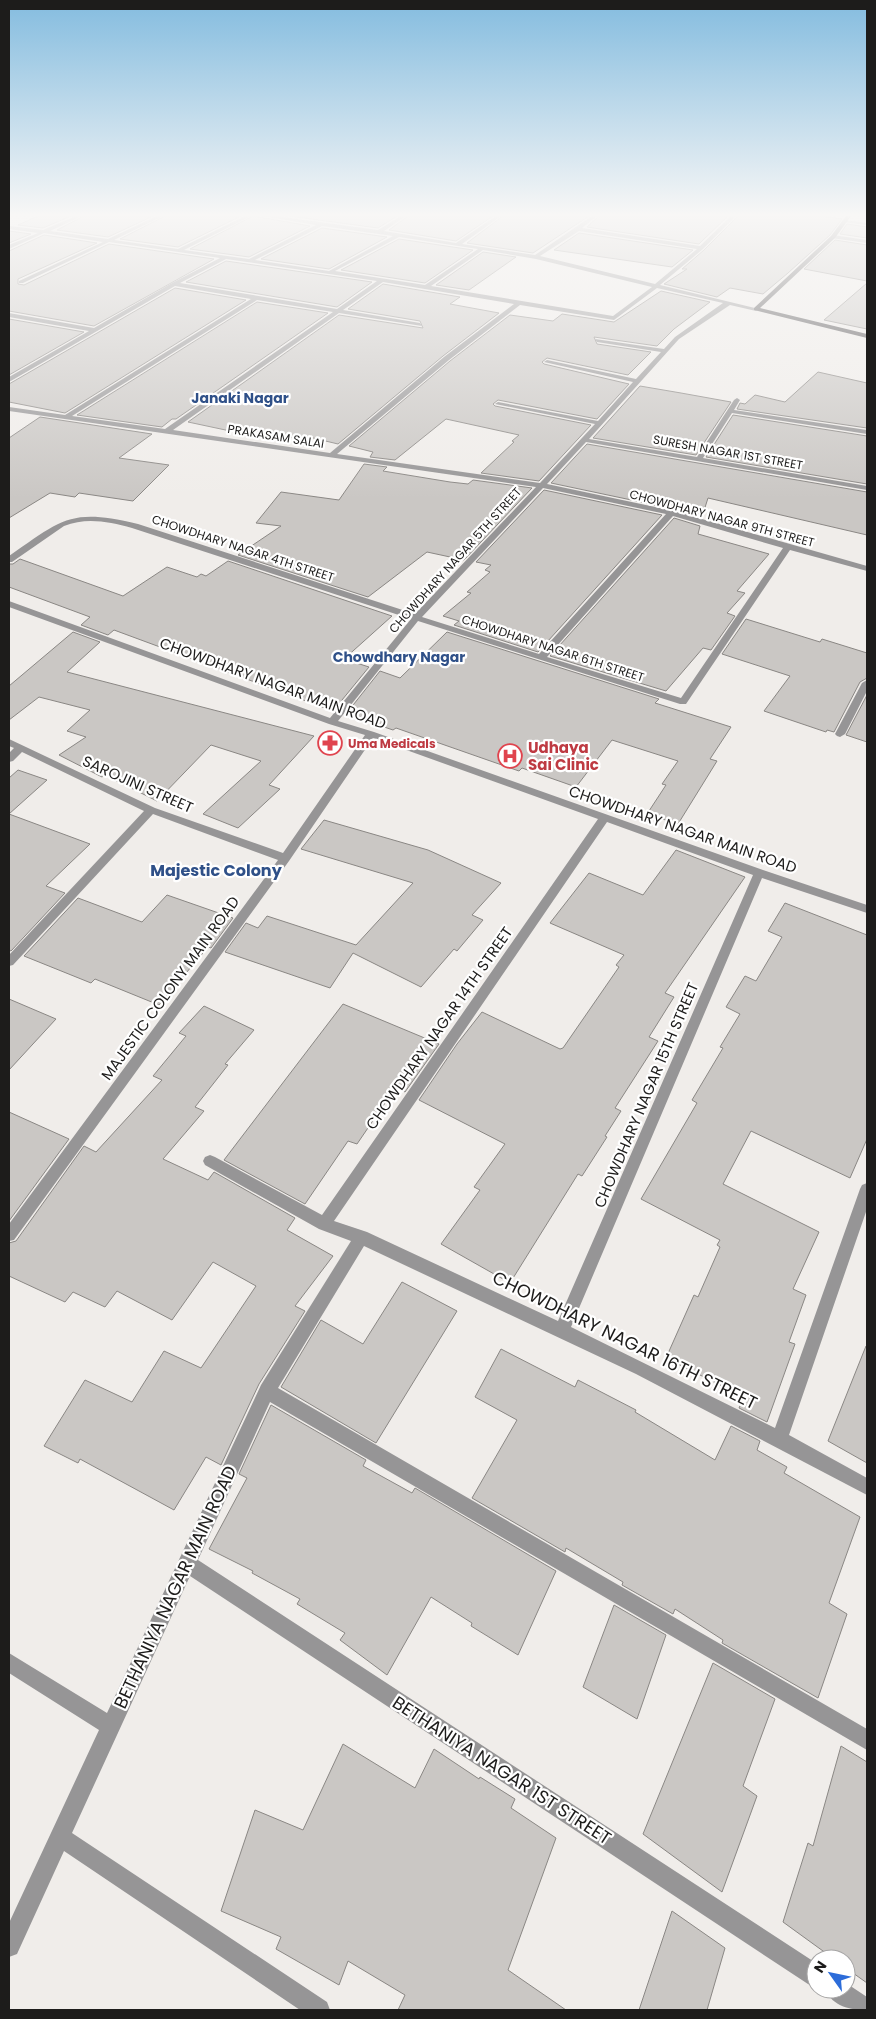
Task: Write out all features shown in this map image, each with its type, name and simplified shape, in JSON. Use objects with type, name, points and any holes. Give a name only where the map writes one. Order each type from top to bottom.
[{"type":"main road","points":[[761,310],[867,336]]},
{"type":"street","points":[[9,380],[128,310]]},
{"type":"street","points":[[66,416],[236,310]]},
{"type":"street","points":[[167,431],[339,310]]},
{"type":"street","points":[[340,310],[420,324]]},
{"type":"street","points":[[330,456],[509,310]]},
{"type":"street","points":[[565,310],[614,318],[624,310]]},
{"type":"street","name":"CHOWDHARY NAGAR 5TH STREET","points":[[332,722],[417,617],[584,440],[677,338],[716,310]]},
{"type":"street","points":[[9,315],[93,330]]},
{"type":"street","points":[[597,340],[666,351]]},
{"type":"street","points":[[547,362],[638,381]]},
{"type":"street","points":[[699,458],[736,400]]},
{"type":"street","points":[[498,404],[599,423]]},
{"type":"street","name":"PRAKASAM SALAI","points":[[9,409],[330,456],[541,484]]},
{"type":"street","points":[[730,411],[867,432]]},
{"type":"street","name":"SURESH NAGAR 1ST STREET","points":[[584,440],[867,488]]},
{"type":"street","name":"CHOWDHARY NAGAR 9TH STREET","points":[[541,484],[671,513],[867,569]]},
{"type":"street","points":[[541,658],[671,513]]},
{"type":"street","name":"CHOWDHARY NAGAR 4TH STREET","points":[[9,560],[61,524],[81,518],[97,518],[135,526],[417,617]]},
{"type":"street","name":"CHOWDHARY NAGAR 6TH STREET","points":[[417,617],[683,702],[788,547]]},
{"type":"street","name":"CHOWDHARY NAGAR MAIN ROAD","points":[[9,604],[332,722],[371,734],[759,873],[867,909]]},
{"type":"street","points":[[840,734],[867,683]]},
{"type":"street","name":"MAJESTIC COLONY MAIN ROAD","points":[[9,1235],[285,858],[371,734]]},
{"type":"street","name":"SAROJINI STREET","points":[[9,742],[151,810],[285,858]]},
{"type":"street","points":[[9,759],[21,747]]},
{"type":"street","points":[[9,962],[151,810]]},
{"type":"street","name":"CHOWDHARY NAGAR 14TH STREET","points":[[324,1224],[604,818]]},
{"type":"street","name":"CHOWDHARY NAGAR 15TH STREET","points":[[562,1330],[759,873]]},
{"type":"street","points":[[210,1161],[324,1224],[362,1237]]},
{"type":"street","points":[[780,1438],[867,1189]]},
{"type":"street","name":"CHOWDHARY NAGAR 16TH STREET","points":[[362,1237],[562,1330],[780,1438],[867,1487]]},
{"type":"street","name":"BETHANIYA NAGAR MAIN ROAD","points":[[9,1946],[267,1391],[362,1237]]},
{"type":"street","points":[[267,1391],[867,1740]]},
{"type":"street","name":"BETHANIYA NAGAR 1ST STREET","points":[[187,1563],[806,1969]]},
{"type":"street","points":[[9,1662],[110,1726]]},
{"type":"street","points":[[59,1836],[319,2010]]},
{"type":"street","points":[[851,1999],[867,2010]]},
{"type":"building","points":[[9,310],[122,310],[94,326]]},
{"type":"building","points":[[137,310],[230,310],[65,413],[9,402],[9,384]]},
{"type":"building","points":[[244,310],[310,310],[328,313],[162,427],[77,415]]},
{"type":"building","points":[[355,310],[484,310],[499,313],[443,356],[338,444],[309,437],[305,440],[254,431],[249,435],[188,422],[339,315],[423,328],[420,321]]},
{"type":"building","points":[[632,310],[699,310],[674,329],[657,346],[594,337],[597,344],[651,352],[628,375],[547,358],[542,362],[629,384],[597,419],[498,400],[493,404],[495,406],[591,425],[539,481],[481,473],[519,435],[446,419],[395,460],[370,457],[373,452],[349,446],[450,361],[510,315],[553,321],[562,314],[614,322]]},
{"type":"building","points":[[835,310],[867,310],[867,329],[824,320]]},
{"type":"building","points":[[9,319],[84,332],[9,375]]},
{"type":"building","points":[[818,372],[867,383],[867,428],[737,409],[740,403],[745,404],[755,395],[785,402]]},
{"type":"building","points":[[640,386],[731,402],[696,455],[593,438]]},
{"type":"building","points":[[733,415],[867,436],[867,484],[706,457]]},
{"type":"building","points":[[40,417],[152,434],[119,458],[169,465],[133,501],[79,493],[75,497],[50,493],[9,518],[9,438]]},
{"type":"building","points":[[587,444],[867,492],[867,535],[708,498],[702,517],[674,509],[551,483]]},
{"type":"building","points":[[364,464],[387,467],[383,471],[450,482],[468,484],[473,480],[532,488],[464,560],[427,552],[368,597],[238,555],[281,526],[256,523],[281,492],[339,500]]},
{"type":"building","points":[[544,490],[662,515],[538,652],[454,625],[459,621],[443,616],[471,593],[467,592],[490,572],[485,570],[491,565],[476,562]]},
{"type":"building","points":[[674,518],[700,526],[698,534],[769,554],[737,591],[745,593],[727,613],[735,616],[711,650],[703,648],[666,691],[550,656]]},
{"type":"building","points":[[20,559],[123,596],[167,567],[197,577],[201,574],[206,576],[228,561],[392,616],[344,659],[369,667],[333,711],[114,630],[108,635],[81,625],[90,617],[9,587],[9,564],[13,564]]},
{"type":"building","points":[[746,619],[820,642],[822,639],[867,653],[867,678],[860,682],[834,732],[827,730],[826,732],[764,711],[790,676],[722,654]]},
{"type":"building","points":[[73,632],[100,642],[67,672],[314,736],[269,785],[280,789],[238,828],[203,814],[261,761],[211,745],[157,801],[105,775],[102,777],[59,755],[86,737],[67,731],[90,710],[39,697],[9,720],[9,686]]},
{"type":"building","points":[[447,632],[659,699],[655,703],[731,727],[710,759],[717,761],[678,824],[647,814],[666,785],[662,784],[678,761],[612,740],[576,787],[522,768],[519,771],[396,728],[393,730],[346,714],[380,671],[400,678]]},
{"type":"building","points":[[867,695],[867,742],[846,735]]},
{"type":"building","points":[[18,770],[47,780],[9,814],[9,778]]},
{"type":"building","points":[[9,814],[90,844],[46,886],[65,893],[11,951],[9,950]]},
{"type":"building","points":[[324,820],[428,850],[501,883],[472,915],[483,920],[457,951],[454,949],[421,987],[353,953],[330,988],[225,952],[246,923],[258,928],[267,916],[356,945],[413,883],[301,849]]},
{"type":"building","points":[[676,850],[745,877],[665,993],[674,997],[649,1037],[658,1041],[615,1108],[621,1111],[582,1176],[578,1174],[510,1283],[441,1244],[480,1190],[474,1187],[505,1144],[419,1100],[457,1044],[482,1012],[560,1049],[563,1048],[619,967],[616,965],[624,955],[550,923],[589,873],[643,895]]},
{"type":"building","points":[[167,895],[233,918],[211,948],[208,947],[159,1005],[95,979],[91,983],[24,956],[78,898],[142,922]]},
{"type":"building","points":[[785,903],[867,935],[867,1139],[850,1178],[751,1131],[723,1184],[819,1232],[793,1289],[806,1295],[789,1342],[795,1344],[767,1422],[739,1408],[744,1397],[666,1358],[694,1295],[698,1297],[720,1247],[717,1245],[720,1240],[641,1199],[697,1103],[692,1100],[723,1048],[720,1047],[740,1014],[726,1007],[745,976],[756,981],[782,937],[768,931]]},
{"type":"building","points":[[9,999],[56,1019],[9,1070]]},
{"type":"building","points":[[343,1004],[439,1044],[405,1092],[396,1087],[357,1144],[348,1141],[305,1204],[224,1160]]},
{"type":"building","points":[[204,1006],[254,1030],[225,1064],[228,1065],[195,1107],[204,1111],[163,1159],[208,1180],[214,1172],[295,1218],[287,1230],[333,1256],[295,1306],[305,1311],[259,1384],[221,1465],[206,1457],[174,1510],[80,1459],[78,1463],[44,1446],[85,1380],[132,1402],[164,1351],[201,1368],[256,1286],[213,1262],[172,1320],[117,1291],[105,1307],[73,1292],[65,1302],[9,1276],[9,1243],[16,1241],[84,1146],[96,1152],[162,1080],[153,1076],[186,1036],[179,1033]]},
{"type":"building","points":[[9,1112],[69,1139],[9,1221]]},
{"type":"building","points":[[402,1282],[457,1311],[376,1443],[281,1387],[321,1320],[363,1344]]},
{"type":"building","points":[[867,1347],[867,1463],[828,1441]]},
{"type":"building","points":[[501,1349],[575,1387],[578,1380],[636,1410],[635,1412],[715,1460],[731,1426],[760,1441],[757,1450],[787,1467],[784,1473],[860,1517],[829,1603],[847,1614],[818,1698],[722,1643],[723,1640],[675,1609],[673,1614],[622,1585],[623,1582],[566,1548],[565,1552],[472,1498],[517,1420],[475,1397]]},
{"type":"building","points":[[271,1405],[366,1460],[363,1466],[412,1493],[415,1488],[556,1571],[518,1655],[471,1626],[472,1623],[431,1597],[387,1675],[340,1640],[345,1633],[297,1604],[300,1599],[252,1573],[253,1571],[209,1549],[247,1478],[239,1474]]},
{"type":"building","points":[[614,1605],[666,1635],[637,1719],[583,1687]]},
{"type":"building","points":[[713,1663],[775,1699],[743,1786],[757,1796],[722,1892],[643,1834]]},
{"type":"building","points":[[343,1744],[415,1788],[434,1749],[479,1779],[480,1777],[515,1799],[511,1808],[556,1838],[508,1970],[566,2010],[398,2010],[405,1995],[348,1961],[339,1985],[276,1949],[281,1937],[221,1911],[255,1810],[303,1830]]},
{"type":"building","points":[[841,1746],[867,1762],[867,1983],[856,1975],[856,1949],[820,1949],[783,1922],[808,1843],[813,1846]]},
{"type":"building","points":[[672,1911],[725,1948],[707,2010],[639,2010]]},
{"type":"place","name":"Uma Medicals","points":[[330,743]]},
{"type":"place","name":"Udhaya Sai Clinic","points":[[510,756]]},
{"type":"district","name":"Janaki Nagar","points":[[240,398]]},
{"type":"district","name":"Chowdhary Nagar","points":[[399,657]]},
{"type":"district","name":"Majestic Colony","points":[[216,870]]}]
